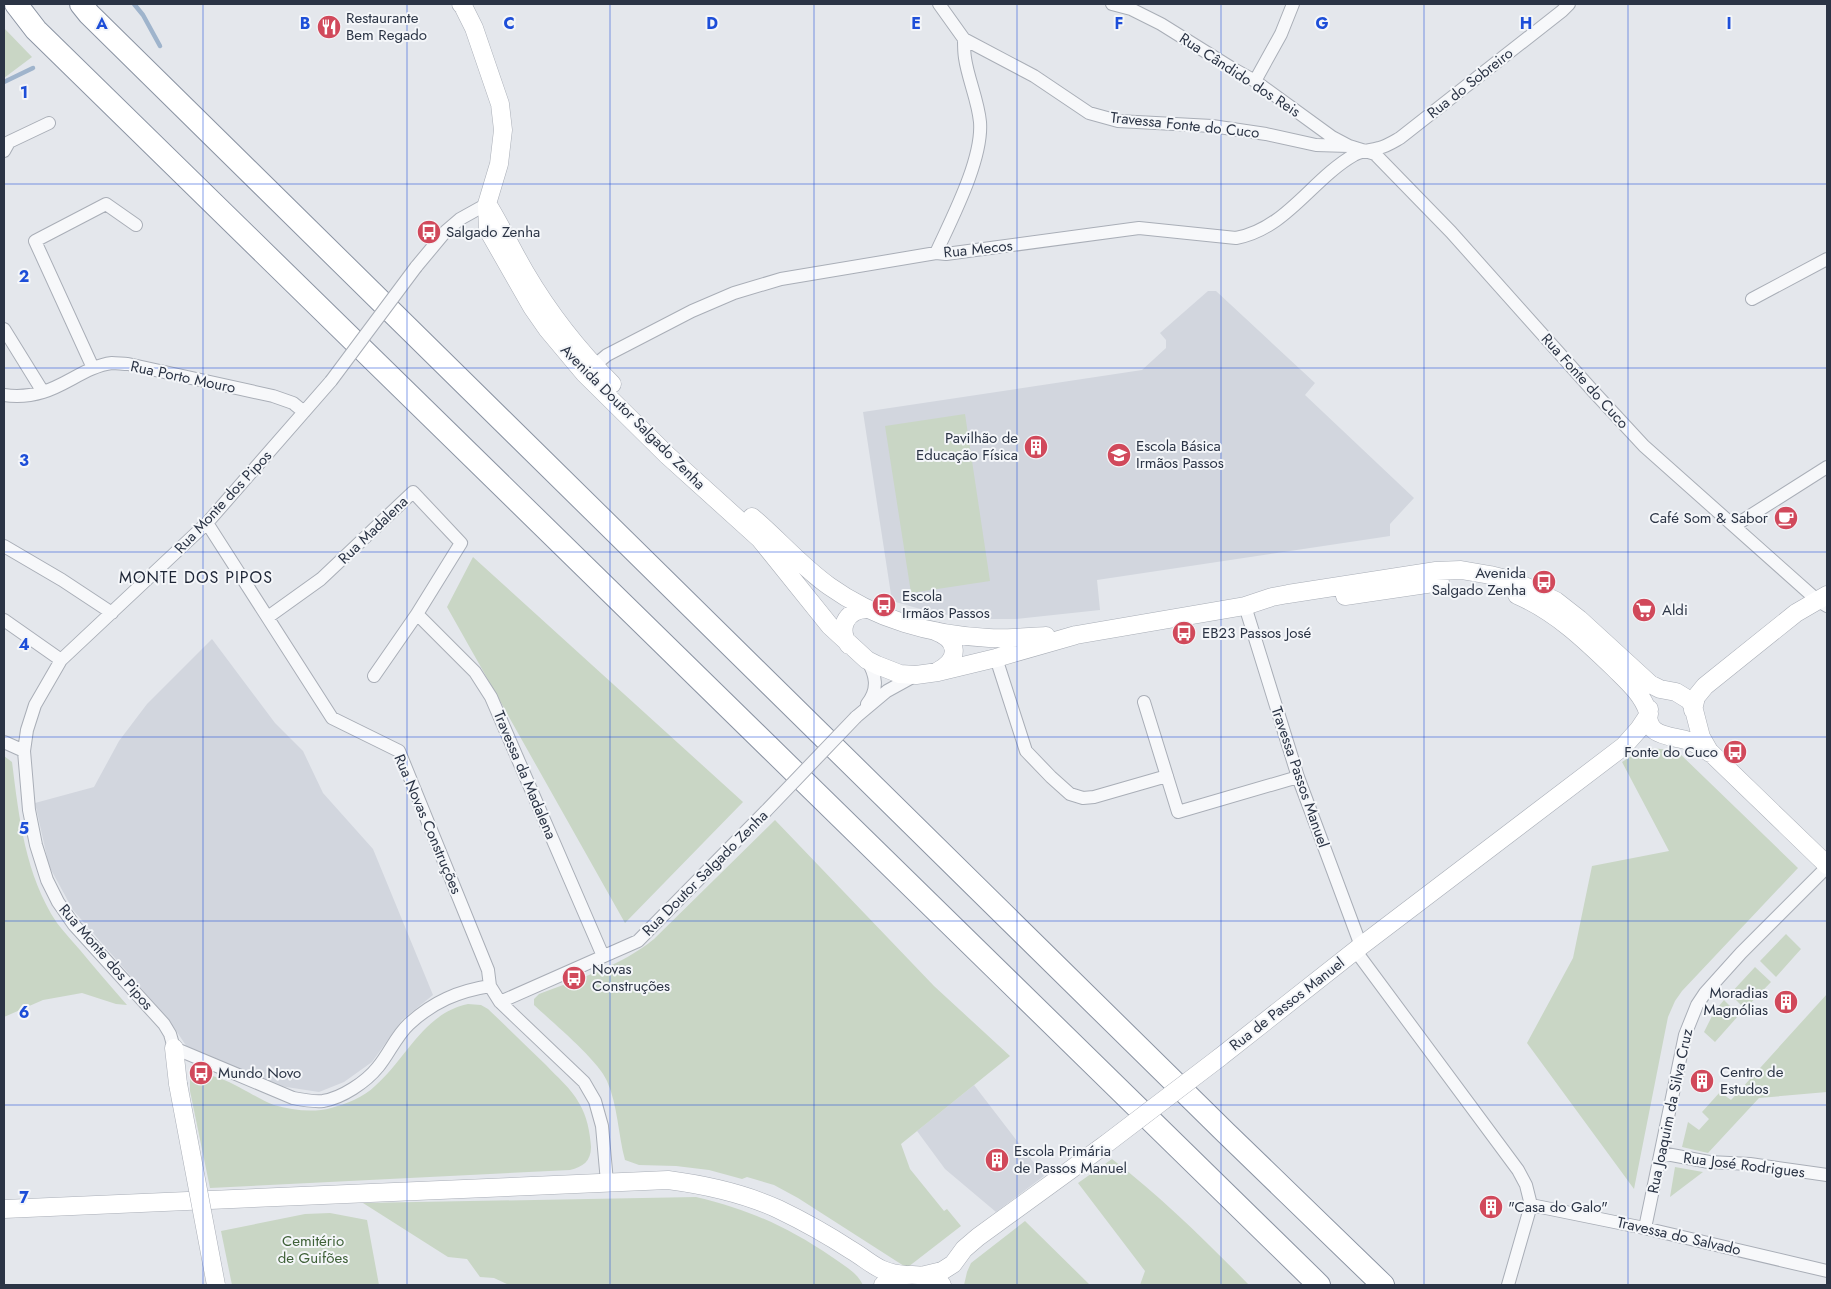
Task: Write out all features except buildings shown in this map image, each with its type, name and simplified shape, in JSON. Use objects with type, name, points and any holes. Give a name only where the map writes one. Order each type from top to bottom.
[{"type":"highway","points":[[16,4],[36,30],[1319,1285]]},
{"type":"highway","points":[[81,4],[181,105],[1383,1285]]},
{"type":"main road","points":[[462,4],[474,28],[500,104],[503,130],[500,156],[487,204]]},
{"type":"main road","name":"Avenida Doutor Salgado Zenha","points":[[487,204],[525,272],[590,369],[667,455],[760,539],[830,626],[866,660],[900,674],[916,675],[938,672],[996,658],[1076,634]]},
{"type":"main road","name":"Avenida Doutor Salgado Zenha","points":[[590,369],[798,560],[829,586],[866,609],[893,620],[934,631],[990,638],[1076,634],[1245,606],[1291,605],[1383,584],[1439,582],[1474,584],[1508,591],[1551,613],[1650,684],[1689,700],[1701,737],[1714,756]]},
{"type":"main road","points":[[1648,713],[1655,698],[1672,692],[1695,689],[1711,680],[1796,613],[1824,601]]},
{"type":"main road","points":[[849,645],[843,635],[846,619],[851,613],[866,609]]},
{"type":"main road","name":"Avenida Doutor Salgado Zenha","points":[[934,631],[947,637],[953,645],[954,651],[951,662],[938,672]]},
{"type":"main road","name":"Avenida Doutor Salgado Zenha","points":[[1604,650],[1643,700],[1652,726],[1667,737],[1697,745],[1714,756],[1827,866]]},
{"type":"main road","points":[[1667,737],[1685,733],[1693,721],[1696,697],[1711,680]]},
{"type":"main road","name":"Rua de Passos Manuel","points":[[883,1285],[890,1280],[942,1271],[953,1264],[964,1249],[978,1237],[1106,1144],[1358,948],[1624,746],[1639,729],[1648,713]]},
{"type":"main road","name":"Rua de Passos Manuel","points":[[1624,746],[1640,739],[1667,737]]},
{"type":"main road","name":"Rua Monte dos Pipos","points":[[174,1048],[178,1084],[216,1285]]},
{"type":"main road","points":[[4,1209],[668,1180],[702,1184],[741,1194],[779,1209],[886,1272],[913,1275],[942,1285]]},
{"type":"main road","points":[[870,1264],[879,1285]]},
{"type":"main road","points":[[950,1285],[953,1264]]},
{"type":"street","name":"Travessa Fonte do Cuco","points":[[939,4],[964,39],[1034,76],[1089,113],[1118,121],[1212,126],[1266,134],[1316,145],[1349,146]]},
{"type":"street","name":"Rua Cândido dos Reis","points":[[1112,4],[1131,9],[1160,24],[1255,82],[1324,131],[1349,146],[1366,150]]},
{"type":"street","points":[[1255,82],[1281,34],[1292,4]]},
{"type":"street","name":"Rua do Sobreiro","points":[[1366,150],[1386,146],[1400,138],[1569,4]]},
{"type":"street","points":[[936,253],[963,190],[980,143],[980,121],[964,57],[964,39]]},
{"type":"street","points":[[4,151],[9,142],[49,123]]},
{"type":"street","name":"Rua Mecos","points":[[590,369],[607,355],[692,311],[734,293],[782,279],[936,253],[946,254],[1139,228],[1236,238],[1250,235],[1280,218],[1346,160],[1366,150]]},
{"type":"street","name":"Rua Fonte do Cuco","points":[[1366,150],[1375,154],[1451,232],[1644,446],[1734,526],[1824,601]]},
{"type":"street","points":[[93,368],[35,241],[106,204],[136,225]]},
{"type":"street","name":"Rua Monte dos Pipos","points":[[174,1048],[170,1034],[164,1024],[74,925],[58,902],[47,880],[36,845],[29,810],[24,751],[27,730],[34,705],[61,660],[207,523],[331,381],[416,267],[446,231],[460,219],[487,204]]},
{"type":"street","points":[[1752,299],[1827,259]]},
{"type":"street","points":[[4,329],[44,392]]},
{"type":"street","name":"Rua Porto Mouro","points":[[4,395],[22,397],[44,392],[70,381],[93,368],[112,363],[128,364],[273,396],[294,402],[304,412]]},
{"type":"street","points":[[1734,526],[1827,467]]},
{"type":"street","name":"Rua Madalena","points":[[268,617],[321,580],[413,492],[461,543],[417,614],[374,676]]},
{"type":"street","name":"Rua Novas Construções","points":[[207,523],[332,718],[399,750],[488,970],[490,986],[500,1002],[584,1082],[595,1101],[602,1126],[607,1162],[607,1182]]},
{"type":"street","points":[[4,546],[62,580],[112,613]]},
{"type":"street","name":"Travessa Passos Manuel","points":[[1245,606],[1298,778],[1358,948],[1518,1170],[1526,1185],[1531,1204]]},
{"type":"street","name":"Travessa da Madalena","points":[[417,614],[475,672],[491,697],[603,956]]},
{"type":"street","points":[[4,620],[61,660]]},
{"type":"street","points":[[996,658],[1026,751],[1070,794],[1083,798],[1094,797],[1167,776]]},
{"type":"street","name":"Rua Doutor Salgado Zenha","points":[[500,1002],[638,941],[766,812],[856,717],[872,697],[876,682],[873,670],[866,660]]},
{"type":"street","name":"Rua Doutor Salgado Zenha","points":[[856,717],[887,691],[916,675]]},
{"type":"street","points":[[1144,702],[1178,812],[1298,778]]},
{"type":"street","points":[[4,742],[24,751]]},
{"type":"street","name":"Rua Joaquim da Silva Cruz","points":[[1645,1228],[1684,1036],[1697,1005],[1704,993],[1740,953],[1827,866]]},
{"type":"street","points":[[174,1048],[293,1098],[306,1101],[324,1101],[344,1093],[359,1084],[377,1068],[407,1026],[418,1016],[458,993],[490,986]]},
{"type":"street","name":"Rua José Rodrigues","points":[[1661,1154],[1709,1162],[1750,1164],[1827,1175]]},
{"type":"street","points":[[1508,1285],[1531,1204]]},
{"type":"street","name":"Travessa do Salvado","points":[[1531,1204],[1645,1228],[1827,1271]]},
{"type":"shaded area","name":"Escola Básica Irmãos Passos","points":[[1208,291],[1216,291],[1315,383],[1305,395],[1414,498],[1390,524],[1390,536],[1097,580],[1100,610],[1015,619],[971,619],[931,612],[892,601],[863,412],[1142,370],[1166,348],[1166,340],[1160,333]]},
{"type":"shaded area","points":[[212,639],[275,723],[303,751],[323,793],[373,849],[433,995],[402,1020],[372,1062],[344,1082],[319,1092],[273,1085],[187,1047],[169,1020],[73,910],[49,866],[35,803],[94,787],[119,741],[147,704]]},
{"type":"shaded area","points":[[974,1085],[1044,1176],[996,1212],[945,1169],[917,1131]]},
{"type":"green space","points":[[4,28],[32,57],[4,78]]},
{"type":"green space","points":[[965,414],[990,581],[911,593],[885,426]]},
{"type":"green space","points":[[473,557],[743,802],[625,923],[447,607]]},
{"type":"green space","points":[[1652,748],[1677,751],[1798,868],[1682,991],[1675,1001],[1668,1017],[1634,1189],[1527,1043],[1573,958],[1592,866],[1669,851],[1622,762],[1636,753]]},
{"type":"green space","points":[[4,756],[12,762],[17,804],[25,845],[37,885],[46,905],[57,923],[127,1005],[116,1004],[82,993],[43,1000],[4,1017]]},
{"type":"green space","points":[[775,820],[934,986],[1010,1056],[901,1144],[910,1169],[944,1211],[947,1209],[961,1226],[908,1267],[774,1185],[747,1177],[742,1179],[709,1170],[676,1166],[639,1165],[625,1160],[616,1110],[611,1091],[602,1072],[585,1052],[534,1005],[534,999],[539,994],[584,977],[628,957],[654,939]]},
{"type":"green space","points":[[1786,934],[1801,949],[1776,977],[1760,961]]},
{"type":"green space","points":[[1755,967],[1771,982],[1745,1009],[1730,994]]},
{"type":"green space","points":[[1827,994],[1827,1092],[1759,1098],[1708,1153],[1682,1147],[1688,1122],[1699,1130],[1709,1119],[1702,1112],[1720,1092],[1731,1100]]},
{"type":"green space","points":[[1724,1000],[1739,1015],[1715,1042],[1704,1032],[1714,1012]]},
{"type":"green space","points":[[468,1004],[481,1005],[488,1009],[546,1065],[576,1098],[586,1119],[591,1141],[590,1156],[585,1163],[570,1170],[210,1188],[190,1091],[190,1078],[199,1075],[209,1075],[274,1105],[310,1111],[324,1110],[366,1094],[386,1075],[427,1027],[453,1009]]},
{"type":"green space","points":[[1112,1159],[1183,1220],[1249,1285],[1140,1285],[1145,1271],[1078,1183]]},
{"type":"green space","points":[[1675,1167],[1703,1172],[1670,1197]]},
{"type":"green space","points":[[696,1197],[734,1207],[767,1220],[799,1236],[845,1266],[857,1276],[863,1285],[509,1285],[494,1278],[480,1277],[467,1259],[448,1257],[363,1203]]},
{"type":"green space","name":"Cemitério de Guifões","points":[[330,1213],[367,1220],[379,1285],[232,1285],[221,1231],[305,1214]]},
{"type":"green space","points":[[1025,1221],[1089,1284],[1095,1285],[964,1285],[971,1263]]},
{"type":"waterway","points":[[134,4],[143,15],[160,46]]},
{"type":"waterway","points":[[4,82],[33,68]]},
{"type":"place","name":"Restaurante Bem Regado","points":[[329,27]]},
{"type":"place","name":"Salgado Zenha","points":[[429,232]]},
{"type":"place","name":"Pavilhão de Educação Física","points":[[1036,447]]},
{"type":"place","name":"Escola Básica Irmãos Passos","points":[[1119,455]]},
{"type":"place","name":"Café Som & Sabor","points":[[1786,518]]},
{"type":"place","name":"Avenida Salgado Zenha","points":[[1544,582]]},
{"type":"place","name":"Escola Irmãos Passos","points":[[884,605]]},
{"type":"place","name":"Aldi","points":[[1644,610]]},
{"type":"place","name":"EB23 Passos José","points":[[1184,633]]},
{"type":"place","name":"Fonte do Cuco","points":[[1735,752]]},
{"type":"place","name":"Novas Construções","points":[[574,978]]},
{"type":"place","name":"Moradias Magnólias","points":[[1786,1002]]},
{"type":"place","name":"Mundo Novo","points":[[201,1073]]},
{"type":"place","name":"Centro de Estudos","points":[[1702,1081]]},
{"type":"place","name":"Escola Primária de Passos Manuel","points":[[997,1160]]},
{"type":"place","name":"\"Casa do Galo\"","points":[[1491,1207]]},
{"type":"district","name":"MONTE DOS PIPOS","points":[[196,577]]}]
